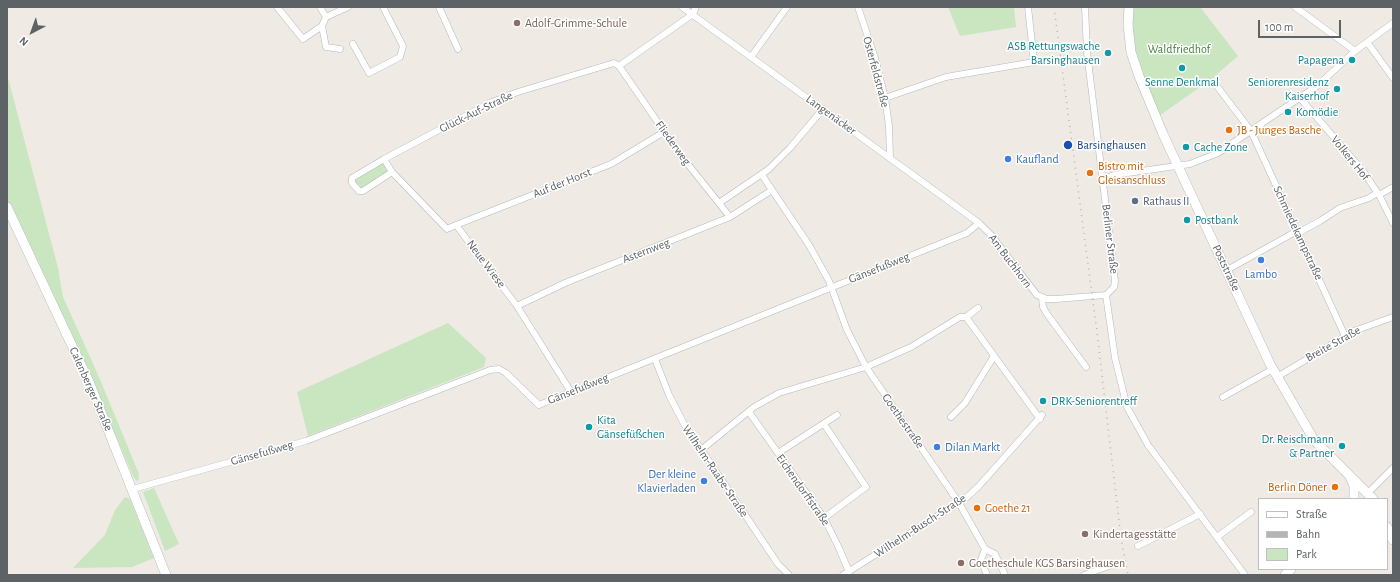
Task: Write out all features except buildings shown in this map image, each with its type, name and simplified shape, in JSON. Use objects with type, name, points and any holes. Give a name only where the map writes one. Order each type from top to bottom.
[{"type":"main road","name":"Poststraße","points":[[1129,7],[1128,25],[1131,52],[1138,76],[1275,373],[1314,440],[1347,473],[1367,497]]},
{"type":"main road","name":"Calenberger Straße","points":[[7,207],[90,382],[166,575]]},
{"type":"main road","points":[[1347,473],[1354,486],[1354,498]]},
{"type":"main road","points":[[1388,529],[1393,540]]},
{"type":"street","points":[[277,7],[303,39],[322,26],[326,17],[348,7]]},
{"type":"street","points":[[320,7],[326,17]]},
{"type":"street","points":[[353,44],[369,73],[400,57],[403,46],[383,7]]},
{"type":"street","points":[[439,7],[458,49]]},
{"type":"street","name":"Langenäcker","points":[[682,7],[880,150],[978,223]]},
{"type":"street","points":[[619,66],[693,14],[696,7]]},
{"type":"street","points":[[751,57],[787,7]]},
{"type":"street","name":"Osterfeldstraße","points":[[858,7],[875,58],[885,98],[890,158]]},
{"type":"street","points":[[885,98],[946,77],[1034,62],[1028,7]]},
{"type":"street","name":"Berliner Straße","points":[[1085,7],[1087,52],[1115,280],[1114,287],[1106,295]]},
{"type":"street","points":[[1295,7],[1355,51]]},
{"type":"street","points":[[1103,185],[1109,177],[1114,175],[1179,166],[1205,159],[1251,131],[1328,78],[1355,51],[1393,23]]},
{"type":"street","points":[[322,26],[326,47],[340,49]]},
{"type":"street","points":[[1367,42],[1393,78]]},
{"type":"street","name":"Glück-Auf-Straße","points":[[392,172],[363,191],[359,191],[352,183],[352,178],[384,159],[492,102],[518,92],[614,63],[619,66]]},
{"type":"street","name":"Fliederweg","points":[[619,66],[664,132],[730,217]]},
{"type":"street","name":"Schmiedekampstraße","points":[[1213,81],[1251,131],[1345,336]]},
{"type":"street","name":"Volkers Hof","points":[[1300,98],[1363,171],[1378,194],[1393,223]]},
{"type":"street","points":[[719,203],[762,175],[790,148],[823,110]]},
{"type":"street","name":"Auf der Horst","points":[[456,225],[611,164],[664,132]]},
{"type":"street","points":[[880,150],[889,138]]},
{"type":"street","points":[[384,159],[392,172],[447,229],[456,225]]},
{"type":"street","name":"Goethestraße","points":[[762,175],[809,245],[829,281],[830,288],[847,330],[866,367],[959,503],[985,549],[995,554],[1005,575]]},
{"type":"street","points":[[1227,270],[1320,221],[1340,208],[1369,198],[1393,187]]},
{"type":"street","name":"Asternweg","points":[[517,306],[565,282],[730,217],[772,190]]},
{"type":"street","name":"Gänsefußweg","points":[[133,489],[306,441],[490,370],[499,369],[506,373],[539,405],[967,233],[978,223]]},
{"type":"street","name":"Am Buchhorn","points":[[978,223],[991,235],[1033,291],[1042,298],[1056,299],[1106,295]]},
{"type":"street","name":"Neue Wiese","points":[[456,225],[517,306],[571,392]]},
{"type":"street","points":[[1106,295],[1115,358],[1127,407],[1140,433],[1245,575]]},
{"type":"street","name":"Am Buchhorn","points":[[1042,298],[1043,307],[1047,314],[1086,367]]},
{"type":"street","points":[[701,450],[749,412],[779,394],[866,367],[911,347],[960,317],[966,317],[978,308]]},
{"type":"street","points":[[950,417],[965,403],[994,356],[966,317]]},
{"type":"street","name":"Breite Straße","points":[[1275,373],[1365,326],[1393,317]]},
{"type":"street","name":"Wilhelm-Busch-Straße","points":[[846,573],[959,503],[978,487],[1041,417],[994,356]]},
{"type":"street","name":"Wilhelm-Raabe-Straße","points":[[655,359],[669,395],[684,424],[778,564],[789,575]]},
{"type":"street","points":[[1223,397],[1275,373]]},
{"type":"street","name":"Eichendorffstraße","points":[[749,412],[824,518],[839,548],[846,573]]},
{"type":"street","points":[[778,454],[837,415]]},
{"type":"street","points":[[824,424],[866,487],[824,518]]},
{"type":"street","points":[[1367,497],[1393,468]]},
{"type":"street","points":[[1217,537],[1251,512]]},
{"type":"street","points":[[1138,546],[1200,514]]},
{"type":"street","points":[[985,549],[981,560],[986,575]]},
{"type":"street","points":[[1084,575],[1109,566]]},
{"type":"green space","points":[[948,7],[1014,7],[1016,27],[960,36]]},
{"type":"green space","name":"Waldfriedhof","points":[[1134,7],[1200,7],[1238,56],[1210,80],[1159,116],[1137,58],[1132,27]]},
{"type":"green space","points":[[7,74],[58,268],[63,297],[99,377],[139,474],[138,482],[134,478],[94,385],[7,199]]},
{"type":"green space","points":[[384,159],[392,172],[359,191],[352,178]]},
{"type":"green space","points":[[448,323],[486,358],[484,367],[308,436],[297,392]]},
{"type":"green space","points":[[154,488],[179,544],[165,551],[143,492]]},
{"type":"green space","points":[[125,497],[130,499],[154,558],[132,567],[73,568],[105,535],[115,510]]},
{"type":"railway","points":[[1054,7],[1097,332],[1121,538],[1128,575]]},
{"type":"place","name":"Adolf-Grimme-Schule","points":[[517,23]]},
{"type":"place","name":"ASB Rettungswache Barsinghausen","points":[[1108,53]]},
{"type":"place","name":"Papagena","points":[[1352,60]]},
{"type":"place","name":"Senne Denkmal","points":[[1182,68]]},
{"type":"place","name":"Seniorenresidenz Kaiserhof","points":[[1337,89]]},
{"type":"place","name":"Komödie","points":[[1288,112]]},
{"type":"place","name":"JB - Junges Basche","points":[[1229,130]]},
{"type":"place","name":"Barsinghausen","points":[[1068,145]]},
{"type":"place","name":"Cache Zone","points":[[1186,147]]},
{"type":"place","name":"Kaufland","points":[[1008,159]]},
{"type":"place","name":"Bistro mit Gleisanschluss","points":[[1090,173]]},
{"type":"place","name":"Rathaus II","points":[[1135,201]]},
{"type":"place","name":"Postbank","points":[[1187,220]]},
{"type":"place","name":"Lambo","points":[[1261,260]]},
{"type":"place","name":"DRK-Seniorentreff","points":[[1043,401]]},
{"type":"place","name":"Kita Gänsefüßchen","points":[[589,427]]},
{"type":"place","name":"Dr. Reischmann & Partner","points":[[1342,446]]},
{"type":"place","name":"Dilan Markt","points":[[937,447]]},
{"type":"place","name":"Der kleine Klavierladen","points":[[704,481]]},
{"type":"place","name":"Berlin Döner","points":[[1335,487]]},
{"type":"place","name":"Goethe 21","points":[[977,508]]},
{"type":"place","name":"Kindertagesstätte","points":[[1085,534]]},
{"type":"place","name":"Goetheschule KGS Barsinghausen","points":[[961,563]]}]
